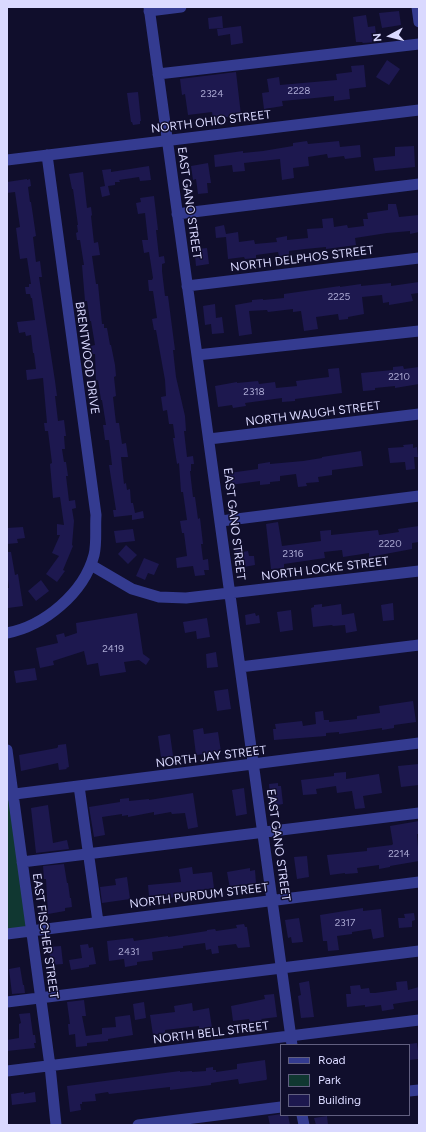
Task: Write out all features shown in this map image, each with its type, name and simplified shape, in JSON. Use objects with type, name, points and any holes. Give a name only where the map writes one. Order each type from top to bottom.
[{"type":"street","points":[[149,9],[181,7]]},
{"type":"street","points":[[417,7],[419,22]]},
{"type":"street","name":"EAST GANO STREET","points":[[149,9],[221,521],[291,1040]]},
{"type":"street","points":[[158,74],[419,44]]},
{"type":"street","name":"NORTH OHIO STREET","points":[[7,160],[419,110]]},
{"type":"street","name":"BRENTWOOD DRIVE","points":[[47,155],[96,515],[94,553],[91,565]]},
{"type":"street","points":[[177,214],[419,184]]},
{"type":"street","name":"NORTH DELPHOS STREET","points":[[188,286],[419,258]]},
{"type":"street","points":[[198,355],[419,331]]},
{"type":"street","name":"NORTH WAUGH STREET","points":[[209,440],[419,414]]},
{"type":"street","points":[[221,521],[419,496]]},
{"type":"street","points":[[7,633],[17,632],[51,614],[73,592],[91,565]]},
{"type":"street","name":"NORTH LOCKE STREET","points":[[91,565],[132,588],[159,597],[186,598],[419,571]]},
{"type":"street","points":[[240,667],[419,645]]},
{"type":"street","name":"NORTH JAY STREET","points":[[10,795],[419,744]]},
{"type":"street","name":"EAST FISCHER STREET","points":[[7,750],[10,795],[22,862],[41,998],[56,1125]]},
{"type":"street","points":[[79,786],[98,922]]},
{"type":"street","points":[[22,862],[419,812]]},
{"type":"street","name":"NORTH PURDUM STREET","points":[[7,934],[419,882]]},
{"type":"street","points":[[7,1002],[419,951]]},
{"type":"street","name":"NORTH BELL STREET","points":[[7,1072],[291,1040],[419,1020]]},
{"type":"street","points":[[138,1125],[280,1107]]},
{"type":"green space","points":[[13,794],[31,931],[7,934],[7,795]]},
{"type":"building","points":[[399,11],[401,25],[382,28],[379,13]]},
{"type":"building","points":[[366,15],[368,27],[375,26],[377,42],[356,42],[353,17]]},
{"type":"building","points":[[222,16],[223,28],[209,29],[208,18]]},
{"type":"building","points":[[241,26],[243,43],[231,45],[230,34],[218,36],[217,29]]},
{"type":"building","points":[[387,60],[400,69],[389,85],[376,77]]},
{"type":"building","points":[[364,65],[366,87],[349,89],[350,99],[334,101],[334,96],[282,101],[283,106],[264,109],[262,93],[269,92],[267,79],[279,77],[280,85],[337,80],[336,74],[352,72],[351,66]]},
{"type":"building","points":[[236,72],[241,115],[213,119],[212,112],[188,115],[185,94],[182,95],[180,79]]},
{"type":"building","points":[[138,92],[141,121],[140,124],[133,125],[131,122],[127,93]]},
{"type":"building","points":[[307,141],[308,144],[339,141],[340,147],[360,145],[361,157],[345,159],[344,156],[328,158],[327,154],[308,157],[309,166],[293,168],[294,178],[282,180],[280,159],[244,163],[245,171],[233,172],[232,165],[215,167],[214,155],[243,151],[243,153],[263,151],[293,146],[293,143]]},
{"type":"building","points":[[414,146],[415,167],[375,171],[373,158],[395,156],[395,147]]},
{"type":"building","points":[[208,163],[211,183],[207,183],[208,193],[198,194],[196,179],[193,180],[191,166]]},
{"type":"building","points":[[149,166],[151,180],[140,181],[139,177],[119,180],[120,182],[115,182],[115,185],[108,186],[110,195],[102,197],[100,187],[105,186],[102,170],[111,169],[111,172]]},
{"type":"building","points":[[83,172],[87,208],[91,207],[94,243],[98,242],[100,255],[92,256],[96,284],[98,284],[102,324],[104,324],[104,328],[107,328],[115,365],[116,376],[114,377],[116,396],[113,397],[116,423],[119,423],[122,444],[126,443],[128,457],[121,457],[124,484],[126,483],[127,490],[130,489],[131,503],[133,503],[135,513],[143,511],[144,518],[132,520],[132,515],[114,517],[113,510],[116,510],[109,465],[112,465],[109,440],[105,440],[103,425],[106,425],[98,380],[96,381],[95,354],[92,354],[91,346],[95,345],[87,301],[85,301],[82,265],[84,265],[80,240],[77,240],[76,233],[78,232],[78,225],[73,189],[69,174]]},
{"type":"building","points":[[30,179],[31,186],[28,187],[36,236],[33,237],[36,262],[40,261],[42,277],[39,277],[57,396],[55,396],[58,421],[64,420],[66,436],[64,436],[65,449],[62,449],[68,476],[66,476],[69,501],[75,500],[76,508],[72,509],[74,521],[73,546],[63,570],[65,571],[57,582],[46,574],[59,556],[52,553],[60,535],[57,535],[57,524],[64,525],[60,497],[53,498],[50,464],[52,463],[48,431],[45,431],[44,423],[47,423],[43,378],[27,380],[26,370],[36,369],[31,335],[26,336],[25,332],[19,333],[17,322],[35,320],[32,298],[30,294],[26,294],[25,287],[29,287],[29,284],[31,284],[27,258],[20,259],[16,228],[20,227],[15,192],[7,193],[7,182]]},
{"type":"building","points":[[154,196],[158,230],[156,230],[159,257],[164,256],[165,263],[162,264],[162,271],[165,296],[168,296],[175,350],[173,350],[176,377],[185,416],[186,431],[184,431],[187,457],[193,456],[194,464],[191,464],[190,471],[193,497],[195,497],[198,519],[200,518],[203,560],[208,559],[209,570],[204,570],[205,575],[195,576],[193,566],[177,568],[176,558],[187,556],[184,533],[182,533],[180,521],[187,520],[183,492],[181,492],[179,463],[177,464],[173,438],[175,438],[173,424],[169,424],[167,410],[163,411],[161,397],[166,396],[165,380],[156,330],[154,330],[152,319],[157,318],[153,291],[149,291],[148,280],[152,280],[153,278],[149,252],[144,253],[142,240],[148,240],[145,213],[138,214],[136,203],[141,202],[140,198]]},
{"type":"building","points":[[388,204],[396,204],[399,217],[419,215],[419,232],[410,234],[410,231],[387,233],[355,238],[356,245],[326,249],[326,247],[289,251],[289,255],[279,256],[278,252],[256,255],[256,258],[245,259],[244,257],[228,259],[226,237],[216,238],[215,227],[224,225],[226,234],[238,232],[239,242],[254,240],[255,244],[277,242],[276,238],[287,236],[287,240],[308,238],[307,229],[323,228],[322,219],[333,218],[334,227],[347,225],[348,228],[364,226],[363,219],[368,219],[367,213],[388,210]]},
{"type":"building","points":[[207,248],[209,264],[196,266],[195,256],[199,256],[198,249]]},
{"type":"building","points":[[419,282],[419,293],[411,294],[413,301],[389,305],[389,302],[383,303],[382,295],[362,297],[364,314],[339,320],[338,314],[316,317],[318,329],[304,331],[301,311],[293,312],[293,309],[268,312],[267,310],[249,311],[252,334],[239,336],[235,305],[252,302],[252,300],[284,298],[284,294],[340,286],[361,284],[361,286],[391,283],[391,286]]},
{"type":"building","points":[[215,304],[216,318],[222,317],[224,333],[212,334],[211,324],[205,325],[203,306]]},
{"type":"building","points":[[403,366],[404,369],[419,367],[419,384],[395,388],[395,386],[375,388],[375,390],[363,391],[361,373],[393,370],[393,367]]},
{"type":"building","points":[[339,368],[342,393],[295,399],[295,401],[282,402],[282,398],[245,403],[246,406],[233,408],[232,405],[218,407],[215,386],[237,382],[258,381],[259,384],[275,382],[276,388],[297,386],[296,381],[329,377],[328,369]]},
{"type":"building","points":[[413,444],[413,448],[417,447],[418,457],[414,457],[415,469],[406,470],[405,462],[390,463],[388,448],[404,447],[403,445]]},
{"type":"building","points":[[361,451],[363,466],[332,470],[332,475],[318,477],[319,482],[306,483],[307,486],[298,487],[296,474],[280,476],[280,481],[270,482],[270,484],[260,485],[260,481],[230,485],[229,473],[258,469],[258,464],[303,461]]},
{"type":"building","points":[[278,522],[282,546],[321,541],[320,531],[331,530],[331,535],[378,530],[379,535],[399,532],[398,529],[419,526],[419,542],[412,543],[412,549],[369,557],[369,553],[343,557],[342,550],[324,552],[325,558],[284,564],[284,568],[271,569],[266,524]]},
{"type":"building","points":[[23,527],[25,538],[17,539],[18,543],[7,544],[7,528]]},
{"type":"building","points":[[133,529],[135,541],[116,543],[114,531]]},
{"type":"building","points":[[126,545],[137,555],[128,564],[118,554]]},
{"type":"building","points":[[243,549],[243,552],[248,551],[249,556],[254,556],[255,565],[238,568],[235,550]]},
{"type":"building","points":[[7,552],[11,552],[15,575],[18,574],[23,606],[8,608],[7,588],[9,588]]},
{"type":"building","points":[[144,558],[159,564],[154,575],[148,573],[145,580],[136,576]]},
{"type":"building","points":[[41,580],[49,591],[36,601],[28,591]]},
{"type":"building","points":[[393,603],[394,620],[383,621],[381,605]]},
{"type":"building","points":[[322,604],[322,607],[341,604],[342,615],[354,613],[357,631],[346,633],[345,625],[313,627],[311,608],[314,607],[314,605]]},
{"type":"building","points":[[291,610],[293,630],[280,632],[277,612]]},
{"type":"building","points":[[137,613],[143,654],[150,659],[146,665],[139,660],[124,662],[126,672],[100,676],[98,663],[87,665],[84,651],[53,661],[54,665],[40,668],[36,648],[58,643],[56,635],[64,633],[65,637],[77,633],[76,623]]},
{"type":"building","points":[[255,613],[256,616],[259,615],[260,623],[246,625],[245,615]]},
{"type":"building","points":[[207,618],[210,637],[197,639],[196,631],[185,633],[183,622]]},
{"type":"building","points":[[216,652],[218,667],[207,668],[206,654]]},
{"type":"building","points":[[35,668],[37,680],[16,683],[14,671]]},
{"type":"building","points":[[228,689],[231,709],[217,711],[214,691]]},
{"type":"building","points":[[413,701],[416,722],[394,725],[394,728],[382,730],[382,728],[339,734],[339,732],[326,733],[326,736],[274,740],[273,729],[276,729],[275,724],[302,721],[303,726],[316,724],[315,712],[323,711],[324,720],[329,720],[329,722],[357,719],[357,716],[380,713],[379,706]]},
{"type":"building","points":[[203,728],[204,734],[218,732],[221,752],[196,755],[193,730]]},
{"type":"building","points":[[170,734],[173,756],[161,757],[158,736]]},
{"type":"building","points":[[66,744],[69,767],[66,768],[67,769],[59,770],[58,763],[21,771],[19,755],[57,748],[58,745]]},
{"type":"building","points":[[419,764],[419,785],[401,787],[398,766]]},
{"type":"building","points":[[346,772],[346,779],[379,774],[382,793],[363,796],[365,808],[355,809],[352,791],[337,793],[336,786],[316,789],[317,794],[303,795],[301,780],[334,776],[334,773]]},
{"type":"building","points":[[278,783],[278,786],[281,786],[283,804],[271,806],[269,784]]},
{"type":"building","points":[[244,788],[247,814],[236,816],[232,790]]},
{"type":"building","points":[[193,793],[198,827],[188,829],[185,813],[172,814],[171,812],[154,815],[154,812],[128,817],[128,815],[122,816],[122,814],[102,817],[105,835],[94,837],[89,807],[120,802],[120,799],[129,798],[129,801],[149,800]]},
{"type":"building","points":[[48,805],[53,843],[67,840],[69,849],[36,853],[31,808]]},
{"type":"building","points":[[419,821],[419,834],[417,834],[419,861],[379,869],[379,865],[357,868],[358,873],[330,875],[327,855],[367,851],[367,848],[392,845],[390,826]]},
{"type":"building","points":[[307,856],[309,877],[297,879],[294,857]]},
{"type":"building","points":[[64,864],[72,907],[65,908],[65,911],[48,914],[46,879],[44,879],[43,866]]},
{"type":"building","points":[[192,867],[193,874],[212,872],[214,888],[179,893],[179,897],[167,898],[166,894],[149,896],[148,885],[181,882],[179,869]]},
{"type":"building","points":[[250,868],[250,871],[255,870],[256,883],[230,889],[227,872]]},
{"type":"building","points":[[127,877],[130,899],[102,903],[100,887],[116,885],[115,879]]},
{"type":"building","points":[[363,908],[363,911],[381,909],[384,937],[373,939],[371,929],[352,932],[352,934],[337,936],[339,950],[328,951],[327,941],[323,941],[320,915]]},
{"type":"building","points":[[414,913],[415,920],[412,921],[412,927],[399,928],[398,918],[405,918],[404,914]]},
{"type":"building","points":[[299,918],[303,942],[292,943],[291,937],[288,938],[285,920]]},
{"type":"building","points":[[244,924],[245,927],[247,927],[250,947],[238,948],[236,944],[218,946],[219,953],[212,954],[211,949],[206,950],[205,943],[183,946],[183,948],[152,952],[153,960],[137,962],[137,965],[125,967],[124,959],[109,961],[107,941],[133,938],[134,941],[168,937],[207,930],[215,929],[216,931],[237,928],[236,925]]},
{"type":"building","points":[[88,944],[89,948],[93,947],[96,964],[89,965],[89,967],[71,970],[69,960],[82,958],[80,945]]},
{"type":"building","points":[[61,946],[63,964],[51,965],[49,947]]},
{"type":"building","points":[[20,967],[25,993],[12,994],[9,969]]},
{"type":"building","points":[[309,981],[314,1017],[301,1018],[298,996],[301,995],[299,983]]},
{"type":"building","points":[[407,981],[408,990],[419,987],[419,1000],[393,1004],[394,1009],[382,1011],[381,1005],[347,1007],[346,994],[351,994],[350,986],[360,985],[361,989],[369,988],[370,993],[375,993],[397,990],[396,982]]},
{"type":"building","points":[[274,994],[277,1017],[250,1022],[249,1019],[233,1021],[231,1006],[265,999],[264,995]]},
{"type":"building","points":[[84,1000],[86,1016],[82,1016],[86,1036],[102,1034],[102,1028],[116,1027],[115,1017],[130,1015],[133,1035],[108,1039],[108,1041],[87,1043],[87,1046],[76,1047],[75,1034],[69,1035],[68,1024],[70,1024],[67,1002]]},
{"type":"building","points":[[144,1002],[146,1018],[135,1020],[133,1004]]},
{"type":"building","points":[[192,1003],[193,1011],[209,1008],[212,1028],[199,1029],[199,1026],[165,1030],[165,1033],[153,1035],[150,1015],[175,1012],[174,1006]]},
{"type":"building","points":[[30,1013],[33,1035],[35,1035],[35,1048],[7,1051],[7,1040],[19,1038],[19,1024],[21,1023],[19,1014]]},
{"type":"building","points":[[417,1043],[419,1059],[410,1060],[409,1044]]},
{"type":"building","points":[[265,1060],[266,1080],[239,1084],[238,1079],[211,1083],[211,1085],[170,1090],[170,1087],[109,1094],[108,1092],[95,1094],[96,1101],[82,1102],[82,1104],[80,1104],[81,1110],[70,1112],[67,1086],[180,1071],[206,1071],[206,1068],[213,1067],[213,1070],[216,1070],[216,1072],[237,1069],[237,1064]]},
{"type":"building","points":[[24,1092],[24,1094],[35,1092],[36,1102],[12,1105],[11,1094]]},
{"type":"building","points":[[280,1114],[280,1116],[288,1116],[290,1125],[270,1125],[268,1116]]},
{"type":"building","points":[[327,1116],[328,1125],[316,1125],[314,1118]]}]
